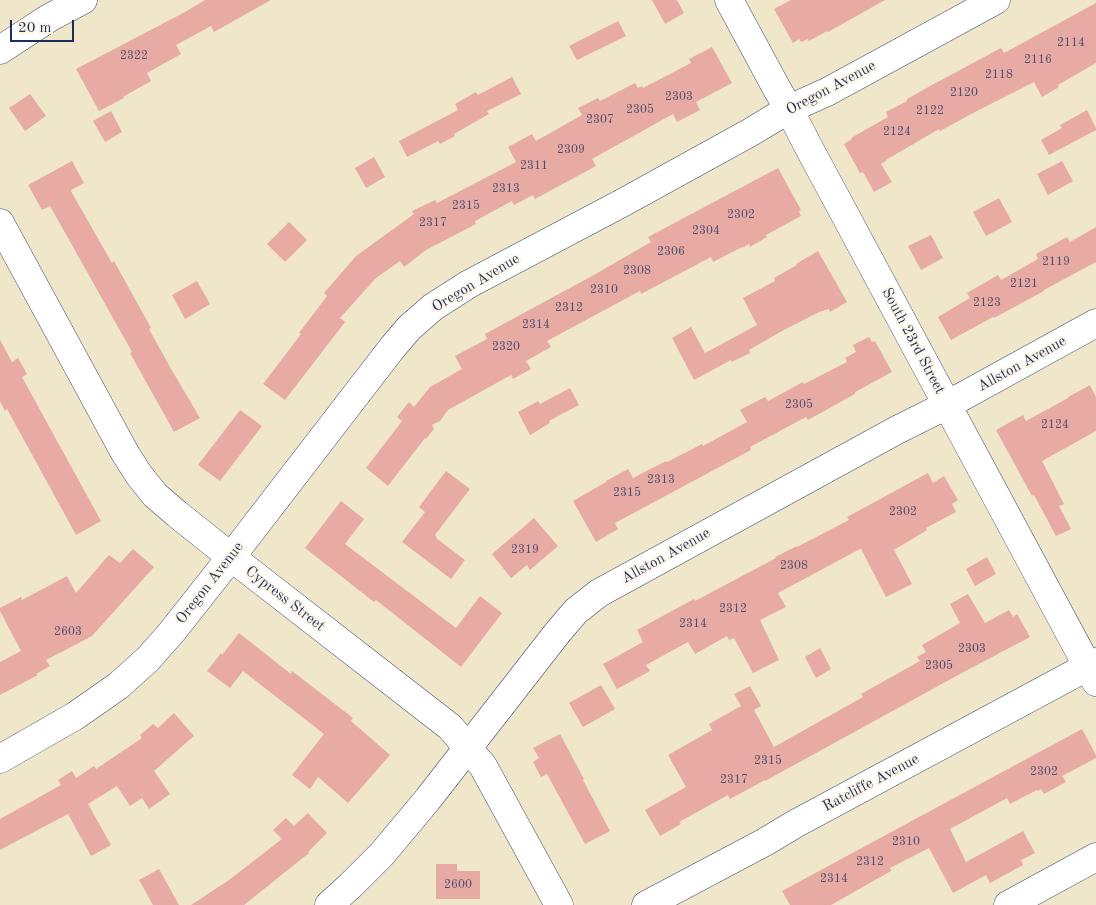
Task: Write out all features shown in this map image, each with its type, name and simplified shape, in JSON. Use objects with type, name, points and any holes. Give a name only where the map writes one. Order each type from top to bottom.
[{"type":"street","points":[[0,50],[49,18],[83,0]]},
{"type":"street","name":"South 23rd Street","points":[[729,0],[947,405],[1093,670]]},
{"type":"street","name":"Oregon Avenue","points":[[0,758],[75,716],[118,686],[148,659],[231,557],[392,348],[409,328],[433,308],[469,284],[751,132],[789,109],[827,92],[996,0]]},
{"type":"street","name":"Cypress Street","points":[[0,224],[125,453],[155,495],[231,557],[450,727],[484,766],[559,905]]},
{"type":"street","name":"Allston Avenue","points":[[329,905],[382,854],[428,799],[558,632],[576,611],[599,592],[1096,323]]},
{"type":"street","name":"Ratcliffe Avenue","points":[[646,905],[795,824],[1093,670]]},
{"type":"street","points":[[1008,905],[1096,858]]},
{"type":"building","points":[[205,0],[271,0],[214,32],[211,26],[176,45],[181,54],[147,73],[151,81],[99,111],[76,69]]},
{"type":"building","points":[[652,0],[677,0],[684,13],[665,24]]},
{"type":"building","points":[[791,0],[885,0],[809,41],[808,39],[801,42],[799,39],[793,43],[774,9]]},
{"type":"building","points":[[1096,3],[1096,63],[1058,85],[1059,87],[1042,97],[1034,82],[940,131],[939,129],[881,164],[892,182],[874,192],[863,172],[860,173],[844,144],[851,138],[888,117],[886,112],[932,85],[1001,48],[1004,53]]},
{"type":"building","points":[[618,21],[626,36],[577,60],[569,46]]},
{"type":"building","points":[[712,47],[732,83],[696,102],[700,110],[677,122],[673,114],[592,159],[596,166],[535,199],[533,195],[514,205],[512,201],[475,221],[476,224],[426,250],[404,267],[400,261],[376,278],[340,318],[345,322],[285,400],[263,384],[327,296],[324,293],[356,256],[414,214],[412,211],[435,200],[437,203],[516,162],[508,147],[532,134],[536,141],[582,115],[578,108],[598,98],[600,101],[635,83],[638,88],[642,86],[643,88],[691,63],[689,59]]},
{"type":"building","points":[[512,77],[521,94],[487,111],[489,114],[454,134],[455,136],[440,144],[438,141],[407,157],[399,141],[458,110],[455,104],[476,92],[478,95]]},
{"type":"building","points":[[30,94],[46,116],[25,131],[9,108]]},
{"type":"building","points":[[1087,110],[1096,130],[1049,155],[1041,140],[1062,128],[1060,125]]},
{"type":"building","points":[[111,111],[122,132],[105,142],[93,121]]},
{"type":"building","points":[[374,157],[385,177],[366,188],[355,168]]},
{"type":"building","points":[[72,161],[84,183],[71,190],[72,193],[112,263],[114,261],[151,328],[149,329],[200,418],[174,432],[130,353],[132,352],[50,206],[42,210],[28,185]]},
{"type":"building","points":[[1062,161],[1073,181],[1048,195],[1037,174]]},
{"type":"building","points":[[778,168],[801,210],[799,211],[801,216],[766,235],[767,237],[750,247],[749,244],[713,262],[711,257],[641,294],[640,291],[547,341],[551,347],[526,361],[531,369],[513,379],[511,375],[448,410],[440,421],[432,425],[434,429],[388,486],[366,468],[402,421],[397,417],[409,402],[414,407],[430,387],[462,369],[455,356],[487,339],[485,334],[651,242],[648,237]]},
{"type":"building","points":[[999,198],[1012,222],[986,236],[973,212]]},
{"type":"building","points":[[289,222],[307,240],[285,262],[267,244]]},
{"type":"building","points":[[1096,227],[1096,262],[951,340],[938,317],[970,298],[967,293],[998,275],[1001,280],[1038,259],[1036,254],[1067,237],[1070,242]]},
{"type":"building","points":[[931,235],[943,258],[921,270],[908,246]]},
{"type":"building","points":[[818,251],[847,302],[830,312],[829,309],[819,312],[749,350],[750,353],[732,362],[731,360],[694,380],[672,338],[691,327],[705,353],[757,325],[743,298],[775,281],[774,278]]},
{"type":"building","points":[[197,281],[210,304],[185,319],[172,295]]},
{"type":"building","points":[[869,337],[872,342],[875,341],[892,372],[808,420],[806,417],[750,447],[751,450],[615,523],[618,529],[596,542],[573,501],[628,469],[633,478],[702,444],[703,446],[747,422],[740,410],[765,397],[768,401],[803,382],[804,384],[847,362],[845,358],[856,352],[853,345]]},
{"type":"building","points":[[0,340],[12,362],[18,358],[27,374],[22,377],[101,521],[76,535],[7,409],[5,411],[0,401]]},
{"type":"building","points":[[1090,385],[1096,397],[1096,431],[1042,461],[1064,504],[1059,506],[1071,529],[1056,536],[996,430],[1023,415],[1026,421]]},
{"type":"building","points":[[570,388],[579,405],[549,421],[550,423],[530,435],[518,412],[538,401],[540,404]]},
{"type":"building","points":[[240,410],[262,426],[220,481],[198,465]]},
{"type":"building","points":[[446,471],[470,489],[435,535],[436,538],[465,560],[451,579],[402,542],[425,512],[419,507]]},
{"type":"building","points":[[928,473],[933,483],[944,476],[958,500],[952,504],[956,512],[926,528],[927,530],[894,550],[912,584],[886,597],[860,549],[778,593],[786,607],[760,620],[779,660],[753,673],[734,638],[729,640],[727,636],[695,654],[688,642],[646,665],[650,671],[617,689],[603,664],[643,642],[637,630],[849,520],[847,517]]},
{"type":"building","points":[[341,501],[364,519],[345,544],[456,628],[480,596],[502,613],[461,667],[376,600],[374,602],[305,548]]},
{"type":"building","points":[[534,518],[558,546],[530,570],[527,565],[511,578],[492,554]]},
{"type":"building","points":[[133,549],[154,567],[92,636],[46,660],[50,666],[36,674],[38,675],[0,695],[0,662],[21,651],[0,608],[21,597],[22,600],[67,576],[76,593],[109,555],[120,563]]},
{"type":"building","points":[[987,557],[996,574],[975,586],[966,569]]},
{"type":"building","points":[[968,594],[985,623],[1009,610],[1013,617],[1017,614],[1030,637],[765,781],[730,799],[728,795],[679,822],[681,824],[660,836],[645,810],[686,787],[668,755],[712,730],[709,724],[741,706],[734,694],[750,686],[761,706],[754,710],[774,747],[863,697],[861,694],[920,661],[917,657],[926,652],[922,645],[960,623],[950,604]]},
{"type":"building","points":[[239,633],[291,674],[292,671],[353,718],[351,721],[390,755],[348,803],[318,777],[310,789],[292,775],[324,734],[243,671],[230,688],[207,671]]},
{"type":"building","points":[[820,648],[831,669],[816,678],[805,657]]},
{"type":"building","points":[[601,685],[615,709],[583,727],[569,703]]},
{"type":"building","points":[[174,713],[194,736],[154,771],[170,794],[149,809],[142,798],[130,806],[117,786],[88,804],[111,845],[91,856],[68,814],[0,850],[0,819],[61,785],[58,780],[72,771],[76,778],[94,766],[96,769],[142,738],[140,735],[153,724],[158,728]]},
{"type":"building","points":[[1082,729],[1096,758],[1062,776],[1066,782],[1044,794],[1041,789],[1037,790],[1010,804],[1007,798],[950,829],[966,862],[1023,831],[1035,853],[1021,860],[1023,865],[990,883],[986,875],[953,893],[929,848],[890,868],[891,871],[831,905],[790,905],[782,891]]},
{"type":"building","points":[[560,734],[610,831],[585,844],[547,774],[541,777],[533,762],[539,758],[533,748]]},
{"type":"building","points":[[308,813],[327,833],[309,853],[244,905],[191,905],[229,880],[282,839],[273,830],[286,818],[294,826]]},
{"type":"building","points":[[436,864],[457,864],[457,871],[480,871],[480,899],[436,899]]},
{"type":"building","points":[[159,869],[179,905],[153,905],[139,880]]}]
